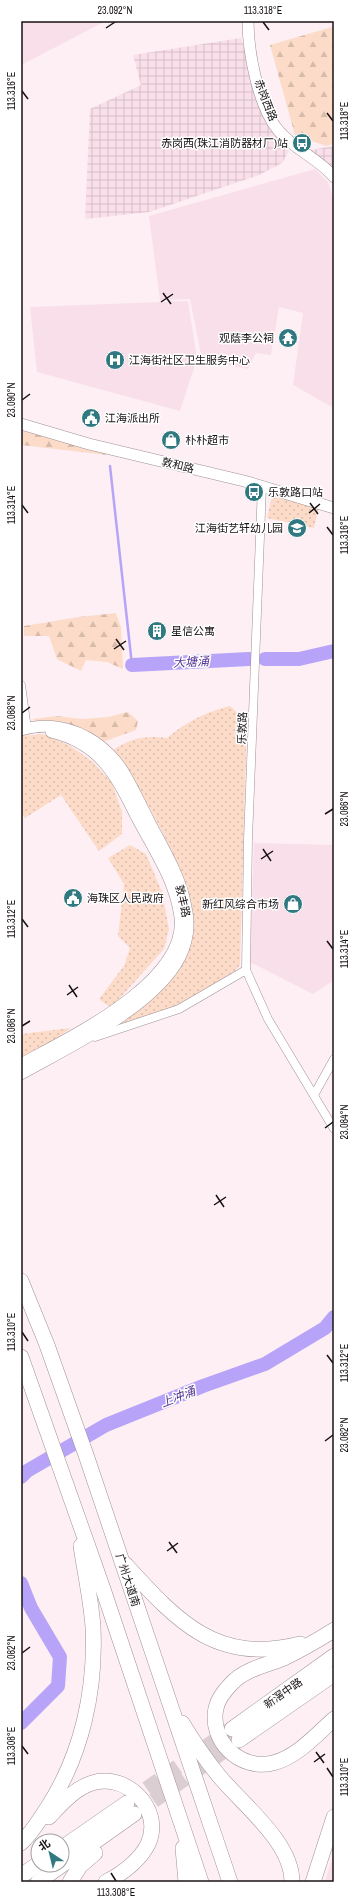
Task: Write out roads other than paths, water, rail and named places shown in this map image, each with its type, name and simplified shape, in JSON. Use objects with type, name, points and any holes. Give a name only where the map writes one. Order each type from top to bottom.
[{"type":"highway","name":"广州大道南","points":[[21,1281],[45,1340],[86,1455],[230,1882]]},
{"type":"highway","points":[[21,1357],[103,1589],[201,1882]]},
{"type":"highway","points":[[21,1844],[52,1801],[72,1763],[87,1710],[91,1685],[93,1627],[75,1510]]},
{"type":"highway","points":[[121,1559],[171,1612],[196,1631],[210,1639],[242,1648],[281,1648],[317,1638],[334,1630]]},
{"type":"highway","points":[[334,1630],[301,1650],[251,1671],[234,1681],[221,1696],[215,1715],[217,1732],[225,1746],[238,1758],[256,1764],[273,1763],[288,1756],[334,1719]]},
{"type":"highway","name":"新滘中路","points":[[238,1739],[334,1656]]},
{"type":"highway","name":"新滘中路","points":[[238,1739],[334,1674]]},
{"type":"highway","points":[[238,1739],[334,1684]]},
{"type":"highway","points":[[168,1700],[210,1766],[282,1846],[290,1866],[292,1882]]},
{"type":"highway","points":[[21,1844],[75,1791],[84,1786],[100,1781],[124,1784],[135,1792],[146,1804],[151,1820],[150,1836],[144,1852],[134,1863],[106,1882]]},
{"type":"highway","points":[[70,1844],[134,1813]]},
{"type":"highway","points":[[38,1882],[134,1813]]},
{"type":"highway","points":[[70,1882],[74,1873],[85,1861],[134,1813]]},
{"type":"highway","points":[[178,1816],[186,1882]]},
{"type":"highway","points":[[313,1882],[334,1817]]},
{"type":"highway","points":[[21,1876],[30,1870]]},
{"type":"street","name":"赤岗西路","points":[[248,21],[248,34],[258,82],[272,120],[278,130],[322,164],[334,177]]},
{"type":"street","name":"敦和路","points":[[21,424],[89,444],[262,486],[334,508]]},
{"type":"street","name":"乐敦路","points":[[246,970],[248,840],[262,486]]},
{"type":"street","points":[[21,685],[24,729]]},
{"type":"street","name":"敦丰路","points":[[21,1074],[74,1044],[126,1011],[149,993],[170,971],[179,958],[187,934],[186,906],[170,862],[134,791],[114,759],[96,742],[82,734],[40,725],[24,729]]},
{"type":"street","name":"敦丰路","points":[[21,1064],[96,1021],[143,988],[168,960],[177,942],[180,926],[176,900],[165,869],[108,766],[87,747],[73,740],[58,734],[24,729]]},
{"type":"street","points":[[74,1044],[179,1009],[246,970],[268,1019],[334,1129]]},
{"type":"street","points":[[314,1095],[334,1059]]},
{"type":"waterway","points":[[110,466],[132,665]]},
{"type":"waterway","name":"大塘涌","points":[[265,659],[299,659],[334,651]]},
{"type":"waterway","name":"大塘涌","points":[[132,665],[249,659]]},
{"type":"waterway","name":"上冲涌","points":[[21,1477],[27,1471],[106,1425],[203,1386],[265,1364],[325,1328],[334,1317]]},
{"type":"waterway","name":"上冲涌","points":[[21,1583],[31,1608],[60,1657],[58,1686],[21,1723]]},
{"type":"tunnel","points":[[128,1802],[231,1729]]},
{"type":"tunnel","points":[[135,1814],[238,1741]]},
{"type":"place","name":"赤岗西(珠江消防器材厂)站","points":[[302,143]]},
{"type":"place","name":"观蔭李公祠","points":[[288,338]]},
{"type":"place","name":"江海街社区卫生服务中心","points":[[115,360]]},
{"type":"place","name":"江海派出所","points":[[91,418]]},
{"type":"place","name":"朴朴超市","points":[[171,440]]},
{"type":"place","name":"乐敦路口站","points":[[254,492]]},
{"type":"place","name":"江海街艺轩幼儿园","points":[[297,528]]},
{"type":"place","name":"星信公寓","points":[[157,631]]},
{"type":"place","name":"海珠区人民政府","points":[[73,898]]},
{"type":"place","name":"新红风综合市场","points":[[293,904]]}]
